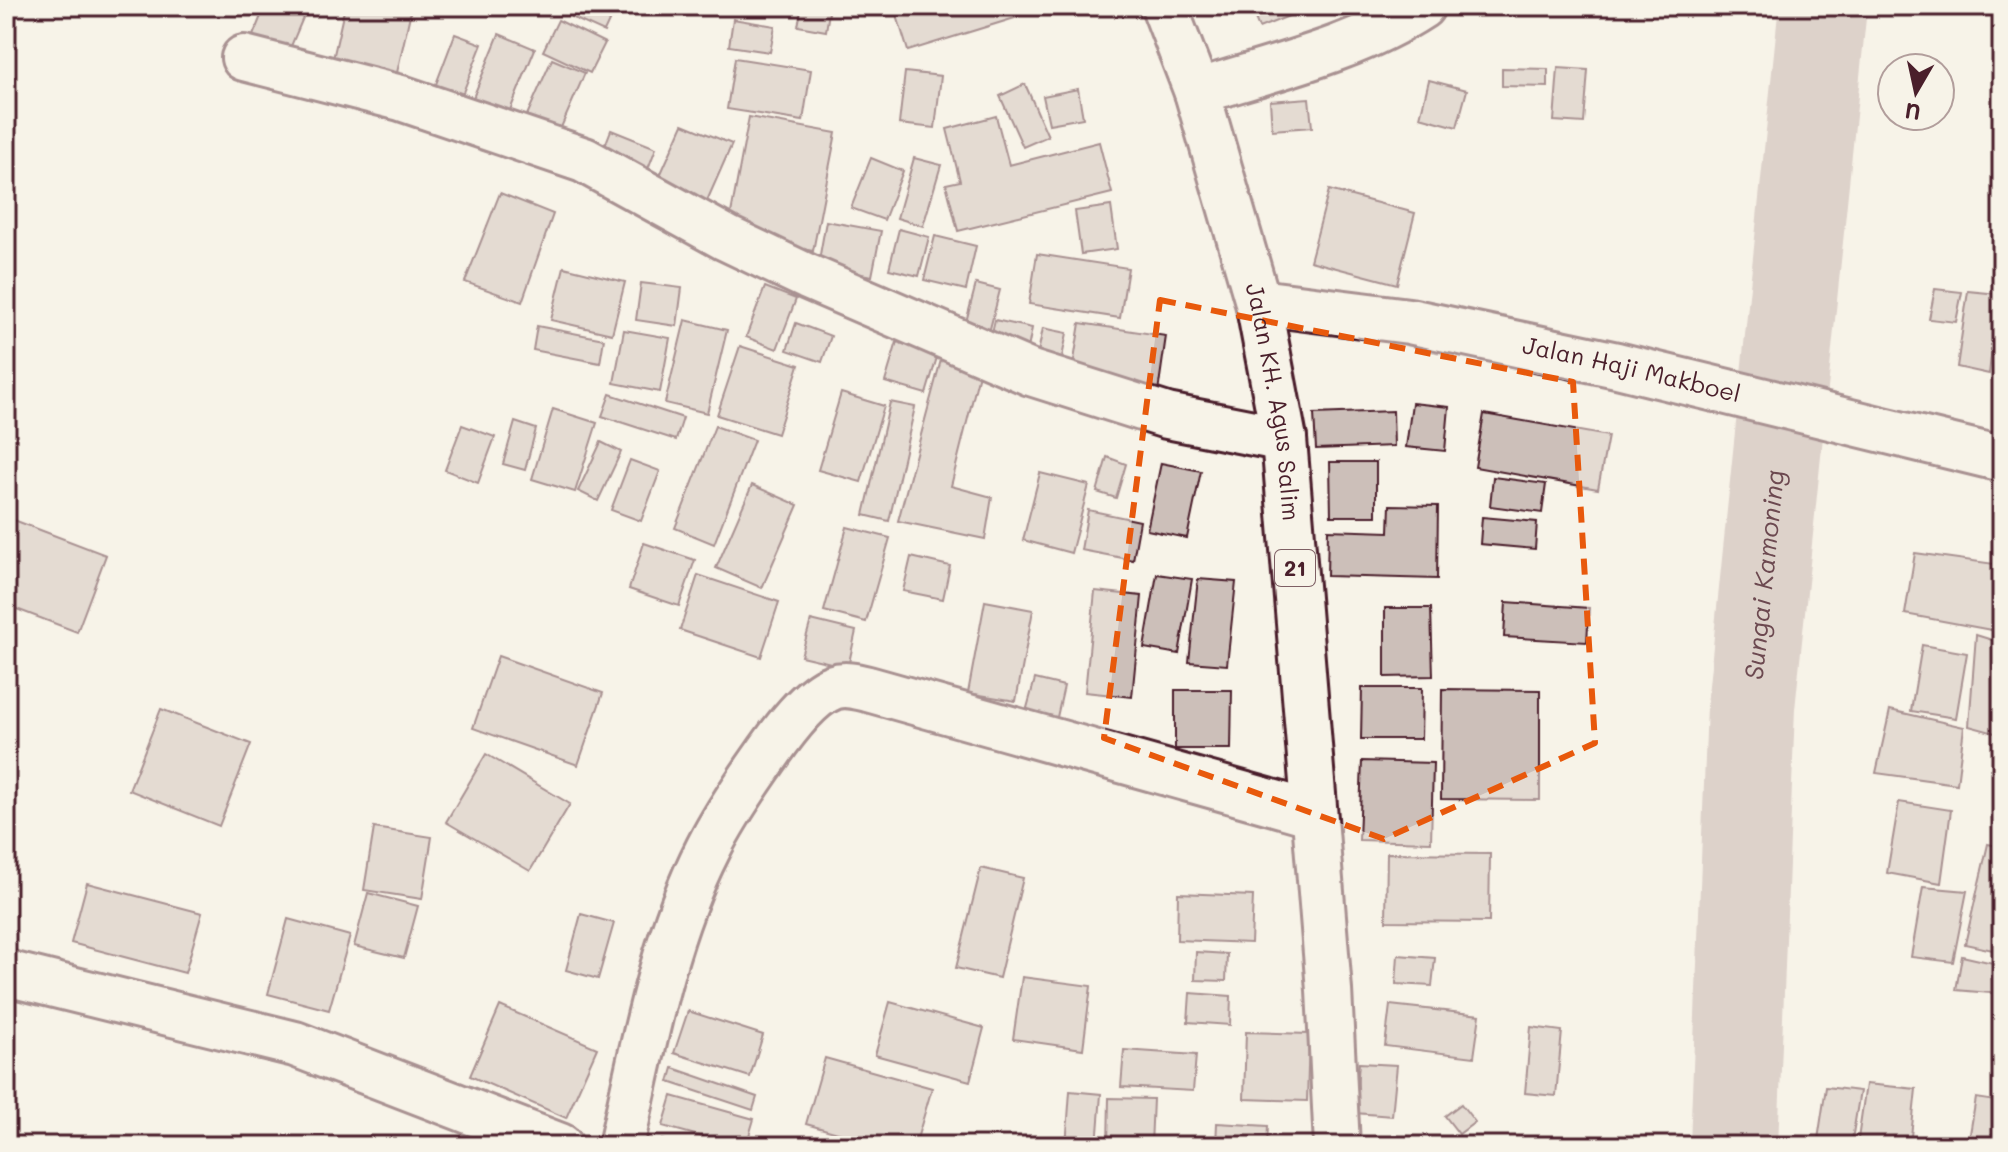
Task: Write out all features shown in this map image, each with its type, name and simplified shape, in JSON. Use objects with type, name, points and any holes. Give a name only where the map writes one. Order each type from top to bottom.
[{"type":"main road","name":"Jalan KH. Agus Salim","points":[[1164,6],[1197,92],[1258,302],[1284,439],[1329,990],[1337,1146]]},
{"type":"main road","points":[[1197,92],[1333,49],[1403,18],[1422,6]]},
{"type":"main road","points":[[244,58],[401,98],[584,160],[726,238],[808,277],[1031,373],[1167,416],[1284,439]]},
{"type":"main road","name":"Jalan Haji Makboel","points":[[1258,302],[1409,321],[1617,365],[2002,459]]},
{"type":"main road","points":[[621,1146],[652,1013],[680,914],[706,851],[733,804],[784,731],[804,709],[834,687],[846,685],[868,689],[1314,814]]},
{"type":"main road","points":[[6,973],[295,1044],[560,1146]]},
{"type":"highlighted area","points":[[1160,300],[1573,382],[1595,743],[1384,839],[1104,738]]},
{"type":"building","points":[[265,6],[308,6],[286,58],[250,43]]},
{"type":"building","points":[[345,6],[412,6],[394,86],[330,72]]},
{"type":"building","points":[[576,6],[616,6],[604,32],[571,17]]},
{"type":"building","points":[[802,6],[830,6],[826,31],[798,26]]},
{"type":"building","points":[[894,6],[1014,6],[1018,17],[908,51]]},
{"type":"building","points":[[1250,6],[1314,6],[1259,28]]},
{"type":"building","points":[[733,19],[775,26],[770,52],[729,46]]},
{"type":"building","points":[[558,20],[605,43],[590,73],[543,51]]},
{"type":"building","points":[[455,34],[482,44],[456,110],[430,100]]},
{"type":"building","points":[[499,34],[535,49],[504,125],[468,110]]},
{"type":"building","points":[[735,58],[811,70],[803,121],[727,109]]},
{"type":"building","points":[[552,59],[585,73],[552,148],[519,133]]},
{"type":"building","points":[[1502,68],[1548,69],[1548,87],[1502,86]]},
{"type":"building","points":[[1558,68],[1588,70],[1584,123],[1554,121]]},
{"type":"building","points":[[905,72],[941,76],[935,128],[899,124]]},
{"type":"building","points":[[1429,80],[1467,90],[1457,127],[1420,117]]},
{"type":"building","points":[[1025,84],[1048,136],[1023,147],[1000,96]]},
{"type":"building","points":[[1078,89],[1083,118],[1049,124],[1043,96]]},
{"type":"building","points":[[1309,98],[1312,127],[1272,130],[1270,101]]},
{"type":"building","points":[[996,116],[1009,165],[1099,142],[1112,193],[958,231],[946,184],[960,181],[947,129]]},
{"type":"building","points":[[749,117],[836,133],[813,251],[727,235]]},
{"type":"building","points":[[683,124],[732,144],[703,210],[654,189]]},
{"type":"building","points":[[611,130],[656,148],[646,174],[601,156]]},
{"type":"building","points":[[871,158],[903,171],[884,220],[851,208]]},
{"type":"building","points":[[914,158],[941,165],[923,226],[897,218]]},
{"type":"building","points":[[1329,190],[1415,213],[1397,284],[1310,261]]},
{"type":"building","points":[[500,193],[553,214],[522,302],[465,282]]},
{"type":"building","points":[[1111,206],[1117,249],[1081,254],[1075,211]]},
{"type":"building","points":[[826,221],[881,231],[872,276],[818,266]]},
{"type":"building","points":[[899,229],[929,237],[919,276],[889,269]]},
{"type":"building","points":[[935,236],[976,246],[966,290],[924,280]]},
{"type":"building","points":[[1037,254],[1128,268],[1120,318],[1029,304]]},
{"type":"building","points":[[564,267],[625,282],[612,334],[551,320]]},
{"type":"building","points":[[641,283],[682,288],[677,326],[636,320]]},
{"type":"building","points":[[976,284],[1000,290],[986,344],[962,337]]},
{"type":"building","points":[[765,287],[796,299],[777,349],[746,337]]},
{"type":"building","points":[[1935,289],[1962,292],[1956,322],[1929,319]]},
{"type":"building","points":[[1968,291],[1998,294],[1989,374],[1957,367]]},
{"type":"building","points":[[685,320],[727,330],[707,413],[665,403]]},
{"type":"building","points":[[995,320],[1032,328],[1027,354],[989,346]]},
{"type":"building","points":[[796,323],[831,336],[822,362],[787,350]]},
{"type":"building","points":[[1080,323],[1166,336],[1158,392],[1071,379]]},
{"type":"building","points":[[537,326],[604,339],[600,363],[533,350]]},
{"type":"building","points":[[1043,328],[1067,333],[1059,372],[1035,368]]},
{"type":"building","points":[[624,330],[670,338],[660,392],[614,383]]},
{"type":"building","points":[[897,342],[938,354],[926,394],[885,382]]},
{"type":"building","points":[[740,346],[799,365],[777,434],[717,415]]},
{"type":"building","points":[[942,356],[980,370],[951,486],[992,497],[985,539],[898,521]]},
{"type":"building","points":[[841,393],[884,406],[861,482],[818,470]]},
{"type":"building","points":[[610,394],[683,418],[676,440],[602,416]]},
{"type":"building","points":[[890,402],[915,407],[889,521],[864,515]]},
{"type":"building","points":[[1412,403],[1449,407],[1445,451],[1406,447]]},
{"type":"building","points":[[553,409],[597,423],[575,492],[532,479]]},
{"type":"building","points":[[1393,411],[1394,446],[1316,449],[1314,414]]},
{"type":"building","points":[[1484,414],[1608,436],[1598,489],[1475,467]]},
{"type":"building","points":[[515,422],[536,429],[525,470],[503,464]]},
{"type":"building","points":[[462,425],[495,437],[478,483],[445,470]]},
{"type":"building","points":[[715,426],[754,440],[714,544],[675,528]]},
{"type":"building","points":[[601,442],[621,452],[598,501],[578,491]]},
{"type":"building","points":[[1107,457],[1126,464],[1116,498],[1097,492]]},
{"type":"building","points":[[630,460],[660,471],[641,521],[611,510]]},
{"type":"building","points":[[1330,462],[1376,462],[1376,516],[1331,516]]},
{"type":"building","points":[[1161,463],[1201,471],[1187,538],[1147,530]]},
{"type":"building","points":[[1040,473],[1089,485],[1071,553],[1023,540]]},
{"type":"building","points":[[1493,477],[1546,484],[1542,513],[1490,506]]},
{"type":"building","points":[[752,485],[798,505],[762,588],[716,568]]},
{"type":"building","points":[[1390,505],[1438,506],[1437,579],[1327,576],[1328,530],[1389,532]]},
{"type":"building","points":[[1088,510],[1140,521],[1133,560],[1081,550]]},
{"type":"building","points":[[6,517],[106,555],[77,632],[6,605]]},
{"type":"building","points":[[1482,517],[1537,522],[1535,549],[1480,544]]},
{"type":"building","points":[[847,527],[890,538],[866,622],[824,611]]},
{"type":"building","points":[[644,543],[695,560],[679,606],[629,589]]},
{"type":"building","points":[[1915,553],[2002,565],[2002,632],[1905,614]]},
{"type":"building","points":[[911,557],[950,566],[943,599],[903,591]]},
{"type":"building","points":[[1157,574],[1192,579],[1179,654],[1144,648]]},
{"type":"building","points":[[698,575],[779,602],[761,657],[680,630]]},
{"type":"building","points":[[1198,579],[1236,582],[1227,665],[1189,662]]},
{"type":"building","points":[[1095,591],[1142,596],[1132,697],[1085,692]]},
{"type":"building","points":[[985,601],[1033,610],[1016,701],[968,693]]},
{"type":"building","points":[[1506,602],[1589,608],[1587,642],[1504,637]]},
{"type":"building","points":[[1385,608],[1431,608],[1433,676],[1385,677]]},
{"type":"building","points":[[811,620],[856,631],[848,667],[801,656]]},
{"type":"building","points":[[1976,635],[2002,643],[2002,735],[1969,726]]},
{"type":"building","points":[[1922,645],[1967,653],[1956,718],[1911,711]]},
{"type":"building","points":[[498,656],[603,693],[578,765],[473,728]]},
{"type":"building","points":[[1035,679],[1064,686],[1055,726],[1024,719]]},
{"type":"building","points":[[1362,688],[1422,688],[1421,739],[1361,739]]},
{"type":"building","points":[[1442,689],[1540,690],[1540,800],[1441,799]]},
{"type":"building","points":[[1175,690],[1232,690],[1231,749],[1175,749]]},
{"type":"building","points":[[161,709],[251,744],[219,826],[129,790]]},
{"type":"building","points":[[1890,710],[1964,727],[1957,784],[1876,773]]},
{"type":"building","points":[[486,754],[570,804],[530,871],[446,822]]},
{"type":"building","points":[[1362,761],[1433,763],[1431,842],[1359,840]]},
{"type":"building","points":[[1899,802],[1951,810],[1941,883],[1887,873]]},
{"type":"building","points":[[374,828],[432,837],[422,899],[364,890]]},
{"type":"building","points":[[1988,844],[2002,847],[2002,952],[1965,944]]},
{"type":"building","points":[[1387,853],[1490,854],[1489,922],[1386,921]]},
{"type":"building","points":[[981,868],[1023,878],[999,978],[956,968]]},
{"type":"building","points":[[87,883],[202,913],[185,973],[71,943]]},
{"type":"building","points":[[1923,887],[1967,891],[1953,962],[1911,957]]},
{"type":"building","points":[[368,893],[418,906],[404,958],[354,946]]},
{"type":"building","points":[[1178,893],[1253,896],[1251,943],[1177,940]]},
{"type":"building","points":[[581,914],[614,923],[598,979],[566,970]]},
{"type":"building","points":[[288,919],[350,936],[329,1010],[268,994]]},
{"type":"building","points":[[1196,952],[1227,954],[1226,981],[1195,980]]},
{"type":"building","points":[[1398,955],[1435,958],[1432,986],[1396,984]]},
{"type":"building","points":[[1962,956],[2002,965],[2002,994],[1956,990]]},
{"type":"building","points":[[1022,977],[1091,986],[1083,1049],[1013,1039]]},
{"type":"building","points":[[1190,993],[1231,996],[1230,1025],[1188,1022]]},
{"type":"building","points":[[890,1002],[984,1028],[970,1081],[875,1055]]},
{"type":"building","points":[[1390,1005],[1480,1015],[1474,1057],[1385,1046]]},
{"type":"building","points":[[500,1006],[597,1048],[566,1118],[470,1076]]},
{"type":"building","points":[[688,1011],[763,1035],[750,1077],[674,1053]]},
{"type":"building","points":[[1531,1027],[1562,1031],[1556,1096],[1525,1093]]},
{"type":"building","points":[[1246,1032],[1309,1034],[1307,1101],[1244,1099]]},
{"type":"building","points":[[1124,1050],[1196,1055],[1193,1091],[1121,1087]]},
{"type":"building","points":[[825,1058],[932,1088],[915,1146],[884,1146],[806,1124]]},
{"type":"building","points":[[1359,1063],[1397,1065],[1392,1116],[1355,1113]]},
{"type":"building","points":[[673,1068],[757,1097],[753,1110],[669,1082]]},
{"type":"building","points":[[1866,1084],[1916,1089],[1910,1146],[1857,1146]]},
{"type":"building","points":[[1826,1087],[1860,1091],[1851,1146],[1817,1146]]},
{"type":"building","points":[[1070,1091],[1101,1094],[1097,1146],[1066,1146]]},
{"type":"building","points":[[672,1096],[754,1119],[746,1146],[735,1146],[663,1126]]},
{"type":"building","points":[[1109,1098],[1153,1099],[1151,1146],[1108,1146]]},
{"type":"building","points":[[1976,1098],[2002,1102],[2002,1146],[1968,1146]]},
{"type":"building","points":[[1461,1104],[1475,1122],[1459,1134],[1445,1116]]},
{"type":"building","points":[[1217,1123],[1268,1126],[1267,1146],[1216,1146]]},
{"type":"building","points":[[662,1140],[682,1146],[660,1146]]},
{"type":"waterway","name":"Sungai Kamoning","points":[[1734,1146],[1751,707],[1823,6]]}]
